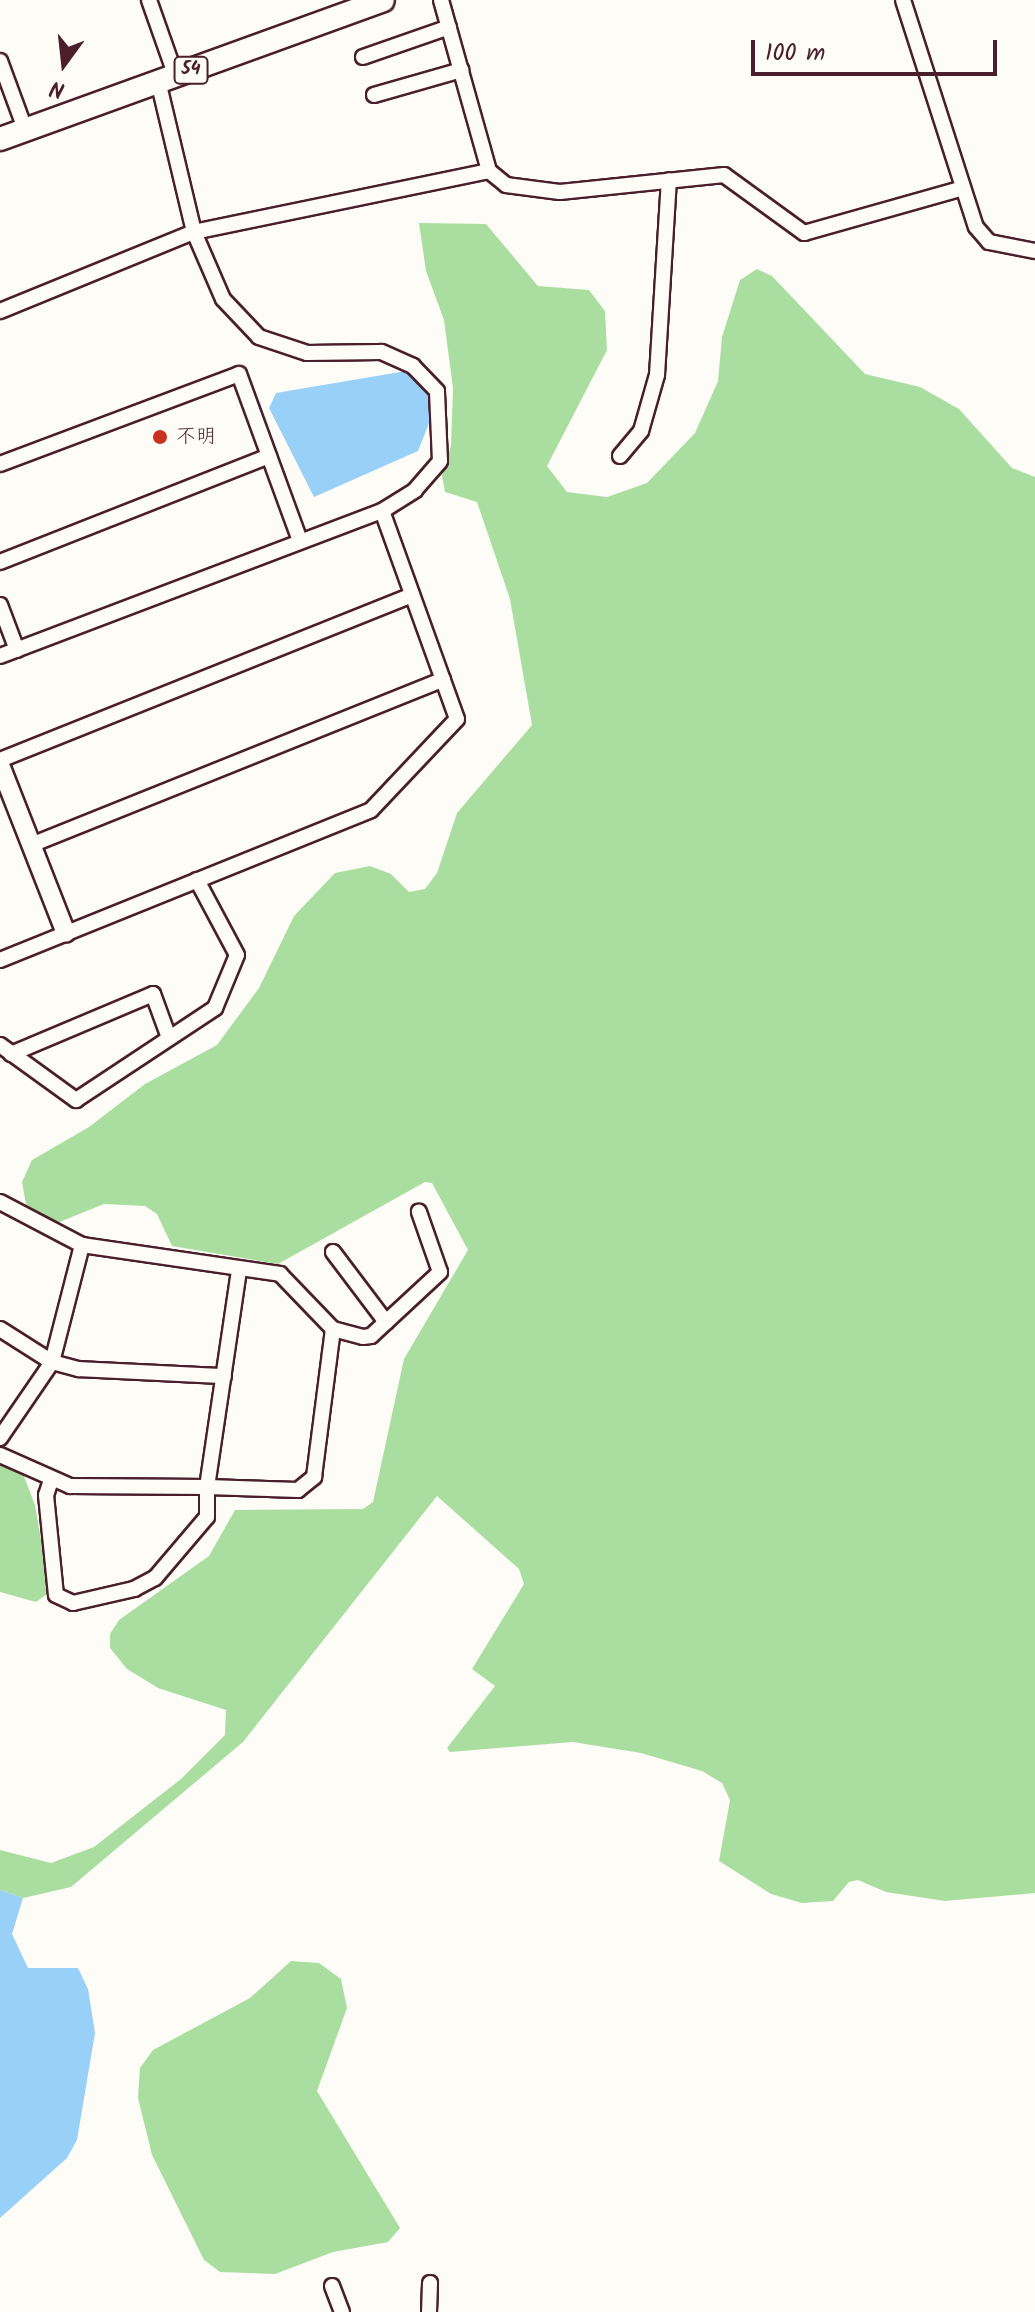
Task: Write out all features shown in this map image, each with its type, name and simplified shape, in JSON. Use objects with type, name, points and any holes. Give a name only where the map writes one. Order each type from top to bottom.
[{"type":"main road","name":"54","points":[[0,139],[383,0]]},
{"type":"street","points":[[0,656],[382,511],[415,490],[440,461],[437,391],[413,366],[381,352],[307,353],[259,337],[223,299],[194,232],[167,78],[149,0]]},
{"type":"street","points":[[441,0],[489,171],[506,185],[536,192],[724,175],[804,233],[960,189]]},
{"type":"street","points":[[903,0],[960,189],[976,227],[989,242],[1035,251]]},
{"type":"street","points":[[363,57],[449,27]]},
{"type":"street","points":[[0,61],[25,129]]},
{"type":"street","points":[[374,95],[461,70]]},
{"type":"street","points":[[0,311],[194,232],[489,171]]},
{"type":"street","points":[[620,456],[641,431],[657,375],[669,180]]},
{"type":"street","points":[[0,464],[239,374],[300,541]]},
{"type":"street","points":[[0,562],[269,456]]},
{"type":"street","points":[[0,960],[371,810],[457,719],[382,511]]},
{"type":"street","points":[[66,933],[0,762],[412,595]]},
{"type":"street","points":[[0,605],[17,650]]},
{"type":"street","points":[[31,845],[443,679]]},
{"type":"street","points":[[6,1050],[76,1100],[215,1008],[237,955],[197,880]]},
{"type":"street","points":[[6,1050],[153,994],[169,1038]]},
{"type":"street","points":[[0,1202],[82,1245],[287,1278],[333,1329],[371,1336],[440,1272],[419,1212]]},
{"type":"street","points":[[0,1438],[52,1362],[82,1245]]},
{"type":"street","points":[[333,1252],[386,1322]]},
{"type":"street","points":[[51,1480],[46,1495],[56,1595],[73,1603],[134,1589],[155,1578],[207,1517],[207,1487],[239,1270]]},
{"type":"street","points":[[0,1329],[52,1362],[79,1369],[224,1376]]},
{"type":"street","points":[[0,1455],[51,1480],[92,1487],[298,1490],[308,1485],[314,1477],[333,1329]]},
{"type":"street","points":[[429,2312],[430,2283]]},
{"type":"street","points":[[332,2286],[342,2312]]},
{"type":"green space","points":[[419,223],[486,224],[538,286],[589,290],[605,311],[607,350],[547,466],[567,492],[607,497],[647,483],[695,433],[718,381],[722,337],[740,280],[757,269],[772,276],[865,374],[920,387],[959,409],[1012,468],[1035,477],[1035,1893],[945,1901],[886,1892],[858,1880],[849,1882],[833,1901],[802,1903],[771,1894],[719,1861],[730,1800],[722,1783],[702,1771],[641,1753],[573,1742],[450,1752],[447,1748],[495,1686],[472,1669],[524,1584],[519,1569],[437,1496],[243,1742],[71,1887],[23,1898],[0,1890],[0,1850],[51,1863],[94,1847],[181,1779],[225,1735],[226,1710],[158,1688],[127,1669],[110,1648],[110,1634],[119,1620],[209,1556],[235,1510],[363,1509],[373,1502],[404,1359],[468,1250],[432,1183],[425,1182],[278,1264],[172,1246],[157,1214],[145,1206],[104,1204],[57,1223],[47,1221],[26,1204],[22,1182],[32,1160],[89,1127],[145,1084],[217,1045],[259,988],[294,916],[335,873],[370,866],[391,874],[409,892],[425,889],[437,873],[457,813],[532,725],[510,599],[477,502],[445,492],[442,476],[451,446],[453,388],[444,320],[426,271]]},
{"type":"green space","points":[[0,1463],[22,1471],[35,1505],[50,1592],[36,1602],[0,1592]]},
{"type":"green space","points":[[291,1961],[319,1963],[341,1979],[347,2008],[317,2091],[400,2228],[388,2242],[333,2252],[275,2274],[220,2272],[204,2260],[152,2155],[138,2098],[140,2068],[153,2050],[250,1998]]},
{"type":"water","points":[[406,371],[425,385],[435,408],[418,451],[314,497],[269,408],[276,393]]},
{"type":"water","points":[[0,1890],[23,1898],[12,1934],[28,1968],[78,1968],[88,1989],[95,2033],[77,2140],[67,2158],[0,2218]]},
{"type":"place","name":"不明","points":[[160,437]]}]
